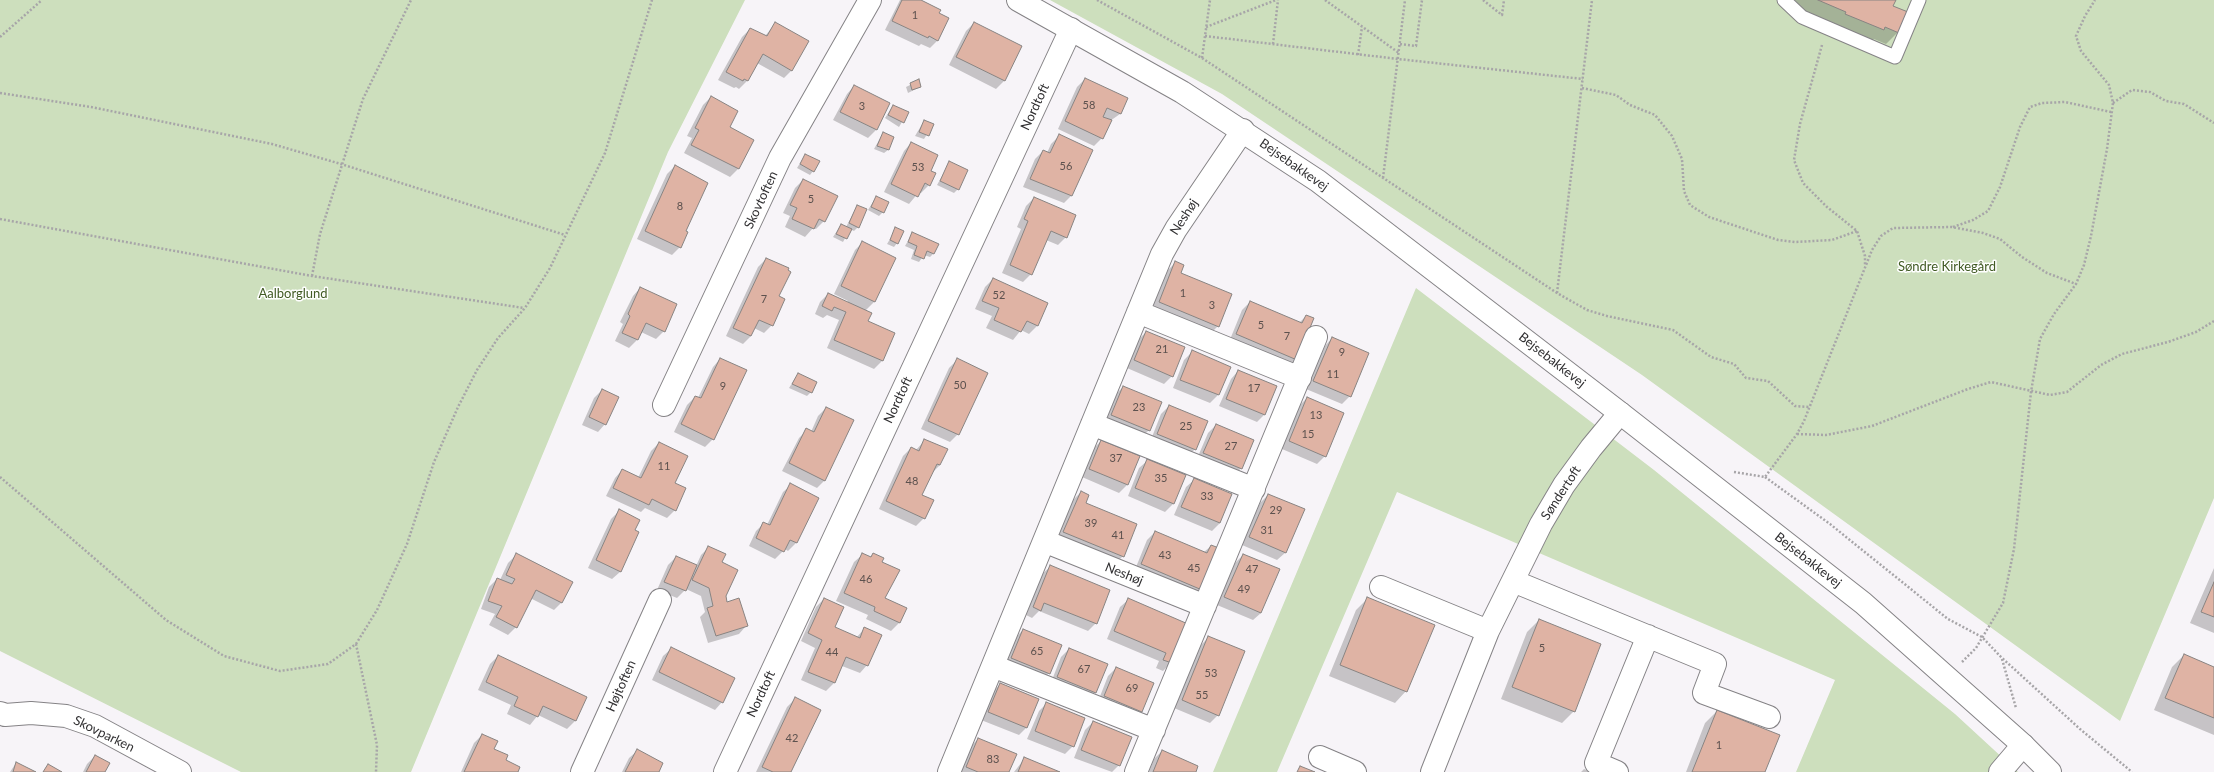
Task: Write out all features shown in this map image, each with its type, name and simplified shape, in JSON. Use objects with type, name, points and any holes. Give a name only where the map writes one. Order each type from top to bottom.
[{"type":"street","name":"Skovtoften","points":[[664,405],[780,158],[870,0]]},
{"type":"street","name":"Bejsebakkevej","points":[[1018,0],[1182,92],[1243,130],[1318,181],[1620,413],[1863,603],[2023,745],[2050,772]]},
{"type":"street","name":"Nordtoft","points":[[725,772],[1071,29]]},
{"type":"street","name":"Neshøj","points":[[949,772],[1162,254],[1176,229],[1243,130]]},
{"type":"street","points":[[1138,312],[1300,378]]},
{"type":"street","points":[[1136,772],[1316,337]]},
{"type":"street","name":"Søndertoft","points":[[1436,771],[1488,631],[1541,524],[1564,485],[1591,448],[1620,413]]},
{"type":"street","points":[[1092,424],[1254,488]]},
{"type":"street","name":"Neshøj","points":[[1044,541],[1205,606]]},
{"type":"street","points":[[1513,581],[1715,664],[1704,693],[1769,717]]},
{"type":"street","points":[[1381,587],[1488,631]]},
{"type":"street","name":"Højtoften","points":[[582,772],[660,600]]},
{"type":"street","points":[[1617,772],[1596,762],[1648,636]]},
{"type":"street","points":[[993,666],[1154,730]]},
{"type":"street","name":"Skovparken","points":[[0,713],[5,715],[31,713],[66,716],[95,726],[180,772]]},
{"type":"street","points":[[2000,772],[2023,745]]},
{"type":"street","points":[[1320,757],[1355,772]]},
{"type":"lane","points":[[1784,0],[1802,17],[1895,57],[1919,0]]},
{"type":"path","points":[[0,37],[42,0]]},
{"type":"path","points":[[312,276],[320,234],[341,164],[363,99],[411,0]]},
{"type":"path","points":[[0,476],[166,620],[224,656],[280,671],[328,664],[356,644],[377,610],[407,544],[434,462],[458,407],[477,370],[498,338],[525,308],[550,268],[605,153],[652,0]]},
{"type":"path","points":[[1097,0],[1202,58],[1557,293],[1587,310],[1607,316],[1673,330],[1711,357],[1734,364],[1746,378],[1768,381],[1795,406],[1809,407]]},
{"type":"path","points":[[1202,58],[1210,0]]},
{"type":"path","points":[[1206,27],[1277,0],[1273,44]]},
{"type":"path","points":[[1325,0],[1399,53]]},
{"type":"path","points":[[1383,178],[1405,0]]},
{"type":"path","points":[[1400,44],[1416,46],[1422,0]]},
{"type":"path","points":[[1483,0],[1502,15],[1504,0]]},
{"type":"path","points":[[1557,293],[1592,0]]},
{"type":"path","points":[[1960,665],[1976,648],[2003,603],[2014,549],[2031,392],[2040,339],[2054,314],[2076,284],[2084,265],[2091,236],[2107,149],[2113,103],[2109,85],[2081,51],[2076,36],[2085,16],[2095,0]]},
{"type":"path","points":[[1358,55],[1362,27]]},
{"type":"path","points":[[1827,28],[1800,124],[1794,160],[1803,183],[1827,208],[1857,231],[1865,256],[1865,268]]},
{"type":"path","points":[[1205,36],[1358,55],[1583,78]]},
{"type":"path","points":[[1582,88],[1616,95],[1630,105],[1655,116],[1672,136],[1682,159],[1684,191],[1690,204],[1709,218],[1778,240],[1795,242],[1832,240],[1857,231]]},
{"type":"path","points":[[2113,103],[2132,90],[2150,92],[2166,101],[2184,104],[2214,123]]},
{"type":"path","points":[[0,93],[99,108],[272,144],[341,164],[565,235]]},
{"type":"path","points":[[1952,227],[1972,220],[1988,211],[2000,187],[2020,127],[2030,107],[2042,103],[2066,102],[2111,112]]},
{"type":"path","points":[[0,219],[312,276],[525,308]]},
{"type":"path","points":[[1766,477],[1797,434],[1865,268],[1881,236],[1893,228],[1952,227],[1983,233],[2000,239],[2022,257],[2047,274],[2076,284]]},
{"type":"path","points":[[1797,434],[1826,435],[1872,426],[1968,388],[1992,382],[2031,392],[2050,395],[2067,392],[2101,365],[2122,354],[2168,342],[2196,332],[2214,321]]},
{"type":"path","points":[[1727,472],[1766,477],[1830,524],[1948,619],[1982,637],[2001,657],[2080,729],[2132,772]]},
{"type":"path","points":[[356,644],[377,745],[376,772]]},
{"type":"path","points":[[2001,657],[2016,704],[2016,714]]},
{"type":"green space","name":"Aalborglund","points":[[0,0],[745,0],[668,152],[411,772],[241,772],[0,651]]},
{"type":"green space","name":"Søndre Kirkegård","points":[[1050,0],[2214,0],[2214,498],[2120,721],[1642,375],[1222,94]]},
{"type":"green space","points":[[1416,288],[1654,470],[1955,714],[2018,772],[1796,772],[1835,680],[1397,492],[1277,772],[1213,772]]},
{"type":"building","points":[[902,0],[921,0],[941,10],[939,13],[949,18],[938,41],[929,36],[928,38],[892,21]]},
{"type":"building","points":[[1818,0],[1896,0],[1893,6],[1908,12],[1899,33],[1885,27],[1884,30],[1845,14],[1846,12]]},
{"type":"building","points":[[775,22],[809,41],[792,71],[763,54],[748,81],[744,79],[743,81],[726,72],[750,28],[767,36]]},
{"type":"building","points":[[974,22],[1022,46],[1005,81],[956,57]]},
{"type":"building","points":[[1085,78],[1128,98],[1121,114],[1107,108],[1103,117],[1112,120],[1103,139],[1065,121]]},
{"type":"building","points":[[919,79],[921,87],[912,90],[910,83]]},
{"type":"building","points":[[854,85],[890,103],[877,130],[840,112]]},
{"type":"building","points":[[711,96],[738,111],[730,127],[754,140],[739,169],[691,145],[699,130],[695,128]]},
{"type":"building","points":[[893,105],[909,112],[904,123],[888,115]]},
{"type":"building","points":[[924,120],[934,124],[929,136],[919,132]]},
{"type":"building","points":[[883,132],[894,137],[889,150],[877,146]]},
{"type":"building","points":[[1059,134],[1093,150],[1072,196],[1030,179],[1043,150],[1050,153]]},
{"type":"building","points":[[911,142],[938,155],[931,171],[936,173],[930,186],[925,183],[918,197],[891,184]]},
{"type":"building","points":[[805,154],[820,161],[814,172],[800,164]]},
{"type":"building","points":[[949,161],[968,170],[959,190],[940,181]]},
{"type":"building","points":[[675,165],[708,183],[686,231],[688,232],[681,248],[645,231]]},
{"type":"building","points":[[803,179],[838,196],[825,222],[819,219],[814,229],[792,219],[797,208],[790,205]]},
{"type":"building","points":[[876,196],[889,202],[884,213],[871,207]]},
{"type":"building","points":[[1034,197],[1076,215],[1067,238],[1051,231],[1032,275],[1010,265],[1028,221],[1024,219]]},
{"type":"building","points":[[857,205],[867,209],[859,228],[849,223]]},
{"type":"building","points":[[841,224],[852,229],[847,239],[836,234]]},
{"type":"building","points":[[895,227],[904,231],[898,244],[890,240]]},
{"type":"building","points":[[912,232],[939,244],[934,254],[927,251],[924,259],[914,255],[917,246],[908,242]]},
{"type":"building","points":[[862,241],[896,258],[875,302],[841,286]]},
{"type":"building","points":[[766,258],[789,268],[788,270],[791,272],[779,296],[785,299],[773,326],[759,320],[751,336],[733,328]]},
{"type":"building","points":[[1175,261],[1184,265],[1181,273],[1232,294],[1219,327],[1159,302]]},
{"type":"building","points":[[993,278],[1048,303],[1038,326],[1027,321],[1021,332],[994,320],[999,308],[982,301]]},
{"type":"building","points":[[640,287],[677,304],[665,332],[646,323],[638,340],[622,333],[630,316],[628,314]]},
{"type":"building","points":[[828,293],[872,313],[868,321],[895,333],[883,361],[834,340],[846,312],[834,307],[832,311],[822,306]]},
{"type":"building","points":[[1250,301],[1302,323],[1306,315],[1314,318],[1297,360],[1236,334]]},
{"type":"building","points":[[1146,331],[1185,347],[1173,377],[1134,360]]},
{"type":"building","points":[[1332,337],[1369,353],[1351,397],[1313,381]]},
{"type":"building","points":[[1192,350],[1231,367],[1219,395],[1180,380]]},
{"type":"building","points":[[720,358],[747,370],[714,440],[681,424],[695,396],[701,398]]},
{"type":"building","points":[[957,358],[988,373],[959,435],[928,421]]},
{"type":"building","points":[[1238,370],[1277,386],[1265,415],[1226,399]]},
{"type":"building","points":[[798,373],[817,382],[812,393],[792,384]]},
{"type":"building","points":[[1123,386],[1162,402],[1150,431],[1111,415]]},
{"type":"building","points":[[602,389],[619,397],[606,425],[589,417]]},
{"type":"building","points":[[1307,397],[1344,413],[1326,457],[1289,441]]},
{"type":"building","points":[[1169,405],[1208,421],[1196,450],[1157,434]]},
{"type":"building","points":[[826,407],[854,420],[825,481],[789,463],[806,428],[814,432]]},
{"type":"building","points":[[1216,424],[1254,440],[1242,469],[1203,453]]},
{"type":"building","points":[[924,439],[948,449],[940,465],[937,464],[922,495],[934,500],[925,519],[886,501],[911,447],[919,451]]},
{"type":"building","points":[[1101,440],[1140,456],[1128,485],[1089,469]]},
{"type":"building","points":[[659,442],[688,456],[675,483],[686,488],[676,511],[652,499],[649,505],[613,488],[622,469],[641,478]]},
{"type":"building","points":[[1147,459],[1186,475],[1174,504],[1135,488]]},
{"type":"building","points":[[1194,478],[1232,494],[1220,523],[1181,507]]},
{"type":"building","points":[[790,483],[819,498],[797,543],[790,540],[784,552],[756,538],[763,522],[770,525]]},
{"type":"building","points":[[1081,491],[1089,495],[1086,503],[1137,524],[1124,557],[1063,532]]},
{"type":"building","points":[[1268,494],[1305,509],[1286,553],[1249,537]]},
{"type":"building","points":[[619,509],[640,520],[635,530],[639,532],[621,572],[596,560]]},
{"type":"building","points":[[1155,531],[1207,553],[1211,545],[1219,548],[1202,590],[1141,564]]},
{"type":"building","points":[[708,546],[726,554],[722,562],[738,570],[726,596],[727,602],[739,598],[748,626],[716,636],[707,608],[713,606],[709,588],[692,580]]},
{"type":"building","points":[[516,553],[573,582],[562,603],[536,590],[517,628],[496,617],[502,606],[488,601],[497,578],[512,584],[515,579],[506,575]]},
{"type":"building","points":[[862,553],[871,557],[873,553],[884,558],[882,562],[900,570],[885,598],[907,608],[900,623],[874,611],[875,607],[844,593]]},
{"type":"building","points":[[1243,554],[1280,569],[1261,613],[1224,597]]},
{"type":"building","points":[[676,556],[697,565],[686,591],[664,582]]},
{"type":"building","points":[[1050,565],[1110,590],[1097,624],[1044,603],[1041,611],[1033,607]]},
{"type":"building","points":[[2214,582],[2214,617],[2201,612]]},
{"type":"building","points":[[1367,597],[1435,625],[1407,692],[1340,665]]},
{"type":"building","points":[[824,598],[844,607],[835,627],[860,638],[864,627],[882,635],[868,666],[846,657],[835,683],[808,672],[822,640],[808,633]]},
{"type":"building","points":[[1128,598],[1188,624],[1172,663],[1163,660],[1166,653],[1114,631]]},
{"type":"building","points":[[1539,619],[1601,644],[1575,712],[1512,687]]},
{"type":"building","points":[[1023,629],[1062,645],[1050,674],[1011,658]]},
{"type":"building","points":[[1208,636],[1245,651],[1219,716],[1182,700]]},
{"type":"building","points":[[671,647],[735,678],[723,703],[659,672]]},
{"type":"building","points":[[1069,648],[1108,664],[1096,693],[1057,677]]},
{"type":"building","points":[[2184,654],[2214,667],[2214,718],[2165,698]]},
{"type":"building","points":[[498,655],[587,697],[576,721],[543,706],[538,717],[514,706],[518,697],[486,682]]},
{"type":"building","points":[[1116,667],[1154,683],[1142,712],[1104,696]]},
{"type":"building","points":[[1000,683],[1039,699],[1027,728],[988,712]]},
{"type":"building","points":[[795,697],[821,710],[791,772],[773,772],[762,767]]},
{"type":"building","points":[[1046,702],[1085,718],[1074,747],[1035,731]]},
{"type":"building","points":[[1717,710],[1780,735],[1765,772],[1692,772]]},
{"type":"building","points":[[1093,721],[1132,737],[1120,766],[1081,750]]},
{"type":"building","points":[[482,734],[498,741],[494,749],[508,755],[506,760],[520,767],[518,772],[464,772]]},
{"type":"building","points":[[978,738],[1017,754],[1009,772],[978,772],[966,767]]},
{"type":"building","points":[[637,749],[663,763],[659,772],[625,772]]},
{"type":"building","points":[[1162,750],[1198,766],[1196,772],[1153,772]]},
{"type":"building","points":[[95,755],[110,763],[105,772],[86,772]]},
{"type":"building","points":[[1024,757],[1060,772],[1018,772]]},
{"type":"building","points":[[16,762],[36,772],[13,772]]},
{"type":"building","points":[[48,764],[62,772],[43,772]]},
{"type":"building","points":[[1300,766],[1315,772],[1297,772]]}]
